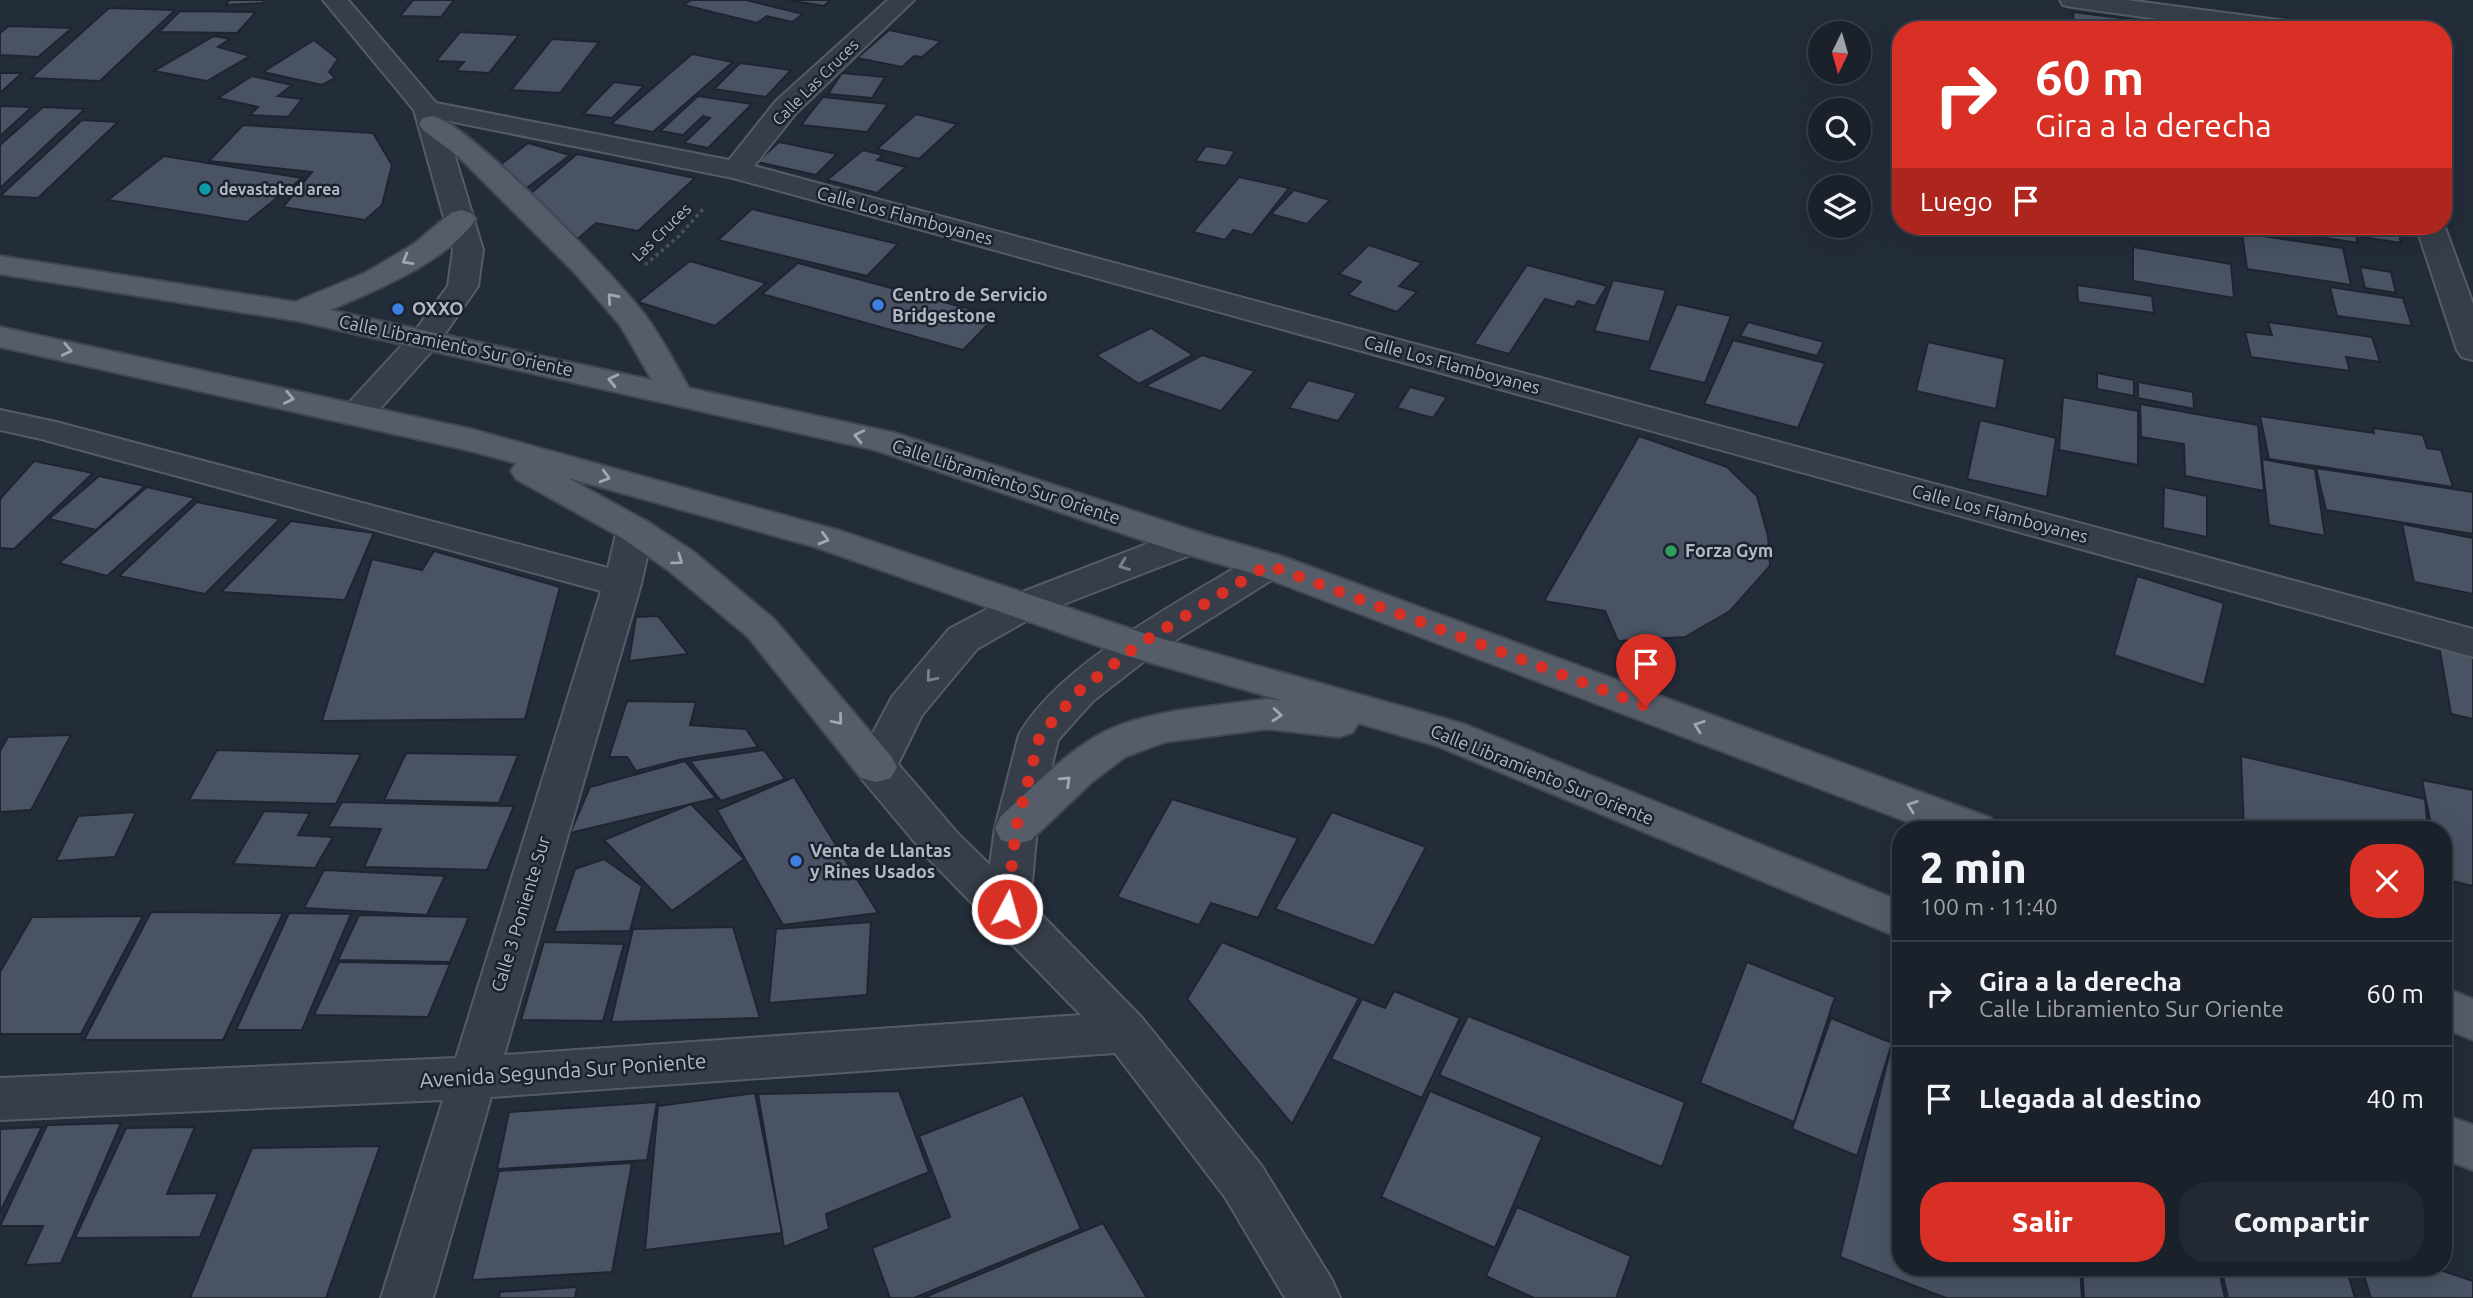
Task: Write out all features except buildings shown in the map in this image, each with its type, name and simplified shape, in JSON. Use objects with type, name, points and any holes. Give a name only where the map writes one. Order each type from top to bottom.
[{"type":"main road","points":[[430,117],[469,151],[585,266],[633,321],[677,395]]},
{"type":"main road","points":[[298,312],[376,279],[425,250],[461,219]]},
{"type":"main road","name":"Calle Libramiento Sur Oriente","points":[[0,265],[298,312],[426,338],[883,441],[1188,542],[1268,565],[1952,821]]},
{"type":"main road","name":"Calle Libramiento Sur Oriente","points":[[0,337],[358,413],[471,440],[828,540],[1138,645],[1450,735],[1892,917]]},
{"type":"main road","points":[[471,440],[635,530],[681,561],[761,628],[876,767]]},
{"type":"main road","points":[[1016,828],[1077,771],[1111,746],[1161,729],[1267,714],[1450,735]]},
{"type":"main road","points":[[2452,1011],[2473,1020]]},
{"type":"main road","points":[[2452,1140],[2473,1148]]},
{"type":"street","points":[[335,0],[430,117],[468,250],[463,286],[426,338],[358,413]]},
{"type":"street","name":"Calle Las Cruces","points":[[736,170],[786,107],[902,0]]},
{"type":"street","points":[[2073,0],[2226,21]]},
{"type":"street","name":"Calle Los Flamboyanes","points":[[430,117],[736,170],[2473,643]]},
{"type":"street","points":[[2434,235],[2473,350]]},
{"type":"street","points":[[0,420],[44,429],[622,584]]},
{"type":"street","name":"Calle 3 Poniente Sur","points":[[407,1298],[471,1078],[622,584],[635,530]]},
{"type":"street","points":[[1188,542],[1025,605],[963,639],[906,707],[876,767],[944,847],[1059,960],[1126,1032],[1243,1181],[1314,1298]]},
{"type":"street","points":[[1007,909],[1016,828],[1040,735],[1079,691],[1138,645],[1268,565]]},
{"type":"street","name":"Avenida Segunda Sur Poniente","points":[[0,1099],[471,1078],[1126,1032]]},
{"type":"path","name":"Las Cruces","points":[[633,321],[631,277],[679,236],[736,170]]},
{"type":"place","name":"devastated area","points":[[205,189]]},
{"type":"place","name":"Centro de Servicio Bridgestone","points":[[878,305]]},
{"type":"place","name":"OXXO","points":[[398,309]]},
{"type":"place","name":"Forza Gym","points":[[1671,551]]},
{"type":"place","name":"Venta de Llantas y Rines Usados","points":[[796,861]]},
{"type":"route","points":[[1007,909],[1016,828],[1040,735],[1079,691],[1138,645],[1268,565],[1646,706]]}]
